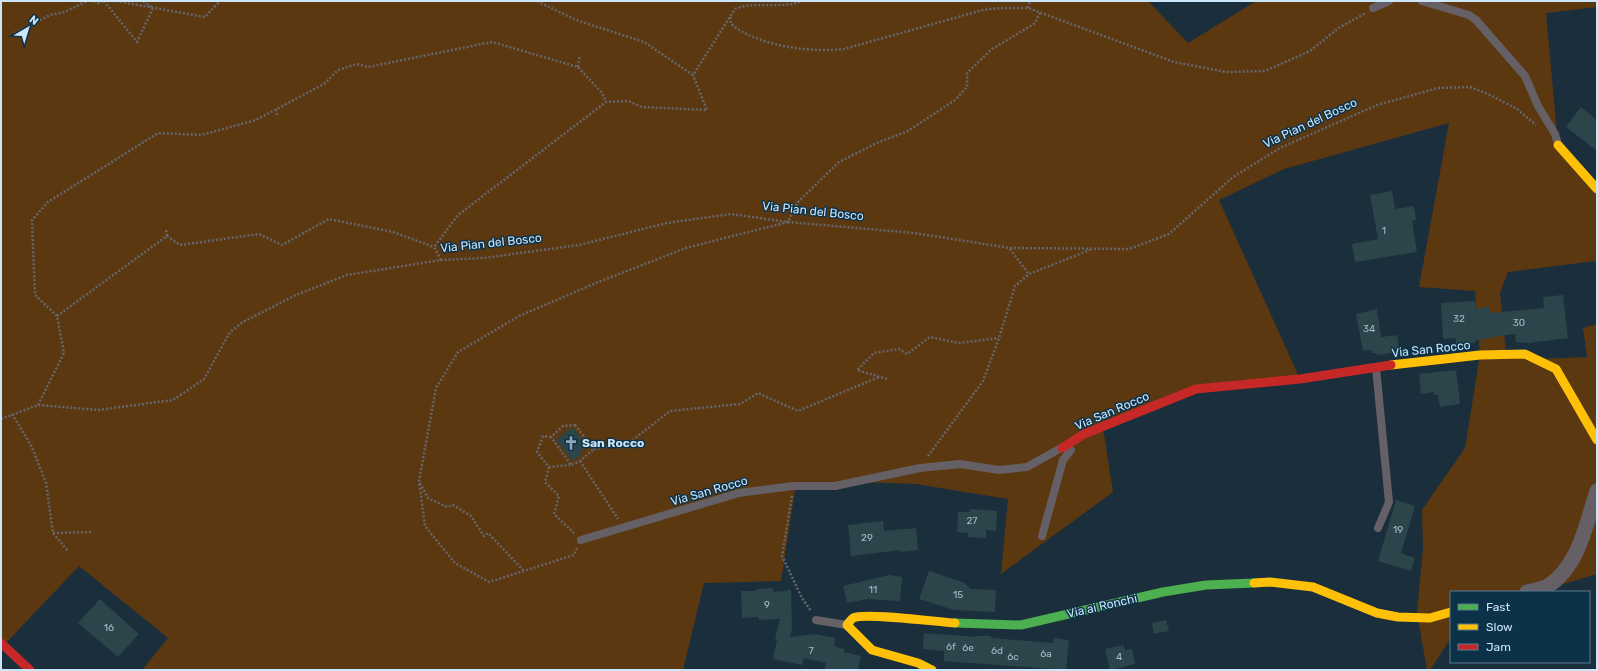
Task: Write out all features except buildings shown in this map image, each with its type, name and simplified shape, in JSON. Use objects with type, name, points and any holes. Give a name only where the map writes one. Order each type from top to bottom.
[{"type":"street","points":[[1558,145],[1597,189]]},
{"type":"street","name":"Via San Rocco","points":[[1062,448],[1084,434],[1196,389],[1300,379],[1376,367],[1480,355],[1525,354],[1556,369],[1597,440]]},
{"type":"street","points":[[1531,591],[1547,587],[1562,573],[1576,554],[1597,491]]},
{"type":"street","name":"Via ai Ronchi","points":[[847,625],[853,618],[868,615],[934,622],[1022,625],[1163,592],[1206,585],[1270,582],[1314,586],[1376,613],[1398,618],[1430,618],[1450,612]]},
{"type":"street","points":[[847,625],[872,650],[918,663],[932,670]]},
{"type":"street","points":[[2,645],[30,670]]},
{"type":"lane","points":[[1373,8],[1389,1]]},
{"type":"lane","points":[[1422,1],[1469,15],[1476,20],[1525,76],[1538,106],[1555,134],[1558,145]]},
{"type":"lane","points":[[1376,367],[1389,502],[1378,528]]},
{"type":"lane","points":[[1042,536],[1062,460],[1084,434]]},
{"type":"lane","name":"Via San Rocco","points":[[581,540],[739,492],[793,486],[835,486],[920,468],[960,464],[999,470],[1027,467],[1062,448]]},
{"type":"lane","points":[[816,620],[847,625]]},
{"type":"path","points":[[14,34],[50,15],[65,12],[87,1]]},
{"type":"path","points":[[94,1],[98,3],[104,1],[137,42],[152,8]]},
{"type":"path","points":[[116,1],[205,17],[220,1]]},
{"type":"path","points":[[143,1],[152,8]]},
{"type":"path","points":[[434,247],[458,215],[606,102],[628,101],[642,108],[707,110],[693,75],[644,42],[576,20],[537,1]]},
{"type":"path","points":[[693,75],[735,9],[744,5],[780,5],[802,1]]},
{"type":"path","points":[[1028,8],[1030,1]]},
{"type":"path","points":[[730,17],[731,24],[746,34],[779,46],[825,51],[844,49],[983,10],[1028,8],[1174,62],[1226,72],[1265,71],[1310,51],[1340,27],[1373,8]]},
{"type":"path","points":[[549,467],[545,482],[559,496],[554,514],[581,540],[574,555],[489,582],[455,563],[425,526],[419,481],[436,388],[458,352],[519,316],[665,256],[686,248],[788,222],[796,203],[839,162],[879,142],[908,131],[955,100],[967,87],[967,72],[992,49],[1034,24],[1040,13]]},
{"type":"path","points":[[38,405],[64,353],[57,316],[35,295],[32,220],[48,202],[158,133],[201,136],[256,120],[324,84],[338,70],[357,64],[368,67],[492,42],[578,67],[602,93],[606,102]]},
{"type":"path","points":[[578,67],[580,55]]},
{"type":"path","name":"Via Pian del Bosco","points":[[1,419],[38,405],[98,410],[173,400],[204,379],[230,332],[243,322],[296,295],[347,275],[441,260],[484,258],[580,244],[667,223],[731,214],[788,222],[914,233],[1010,248],[1129,248],[1169,234],[1232,177],[1280,148],[1377,105],[1438,88],[1470,87],[1488,94],[1517,109],[1540,128]]},
{"type":"path","points":[[276,109],[277,115]]},
{"type":"path","points":[[166,229],[167,236],[180,245],[259,234],[282,246],[329,219],[393,232],[434,247],[441,260]]},
{"type":"path","points":[[57,316],[167,236]]},
{"type":"path","points":[[1010,248],[1029,274]]},
{"type":"path","points":[[920,468],[983,381],[999,338],[1015,286],[1029,274],[1092,249]]},
{"type":"path","points":[[887,379],[858,370],[874,353],[899,349],[907,354],[930,337],[958,343],[999,338]]},
{"type":"path","points":[[549,467],[571,465],[580,461],[594,449],[629,443],[670,411],[740,404],[758,394],[798,411],[879,377]]},
{"type":"path","points":[[12,414],[31,445],[46,483],[53,533],[68,551]]},
{"type":"path","points":[[551,437],[562,426],[575,425],[594,449]]},
{"type":"path","points":[[549,467],[536,452],[543,436],[551,437],[571,465]]},
{"type":"path","points":[[580,461],[624,528]]},
{"type":"path","points":[[419,481],[428,498],[447,507],[453,505],[471,516],[484,536],[488,533],[524,571]]},
{"type":"path","points":[[793,486],[782,556],[802,598],[816,620]]},
{"type":"path","points":[[53,533],[91,532]]},
{"type":"shaded area","points":[[1,1],[1148,1],[1188,43],[1256,1],[1597,1],[1597,7],[1546,13],[1558,145],[1597,189],[1597,269],[1595,261],[1508,272],[1500,293],[1506,354],[1538,359],[1587,357],[1583,328],[1597,324],[1597,574],[1540,591],[1450,591],[1450,640],[1430,670],[1427,670],[1417,613],[1423,549],[1422,510],[1465,448],[1480,355],[1475,291],[1419,287],[1449,123],[1284,169],[1219,200],[1300,379],[1196,389],[1103,428],[1113,492],[1001,574],[1008,499],[916,484],[858,482],[796,484],[781,581],[704,583],[683,670],[142,670],[168,638],[79,566],[4,645],[1,643]]},
{"type":"traffic: fast","points":[[955,623],[1021,625],[1163,592],[1206,585],[1254,583]]},
{"type":"traffic: slow","points":[[1558,145],[1597,189]]},
{"type":"traffic: slow","points":[[1391,365],[1480,355],[1525,354],[1556,369],[1597,440]]},
{"type":"traffic: slow","points":[[1254,583],[1270,582],[1313,587],[1377,613],[1398,617],[1430,618],[1450,612]]},
{"type":"traffic: slow","points":[[932,670],[918,663],[872,650],[847,625],[853,618],[860,616],[955,623]]},
{"type":"traffic: jam","points":[[1062,448],[1084,434],[1196,389],[1300,379],[1391,365]]},
{"type":"traffic: jam","points":[[1,643],[30,670]]},
{"type":"place","name":"San Rocco","points":[[571,443]]}]
